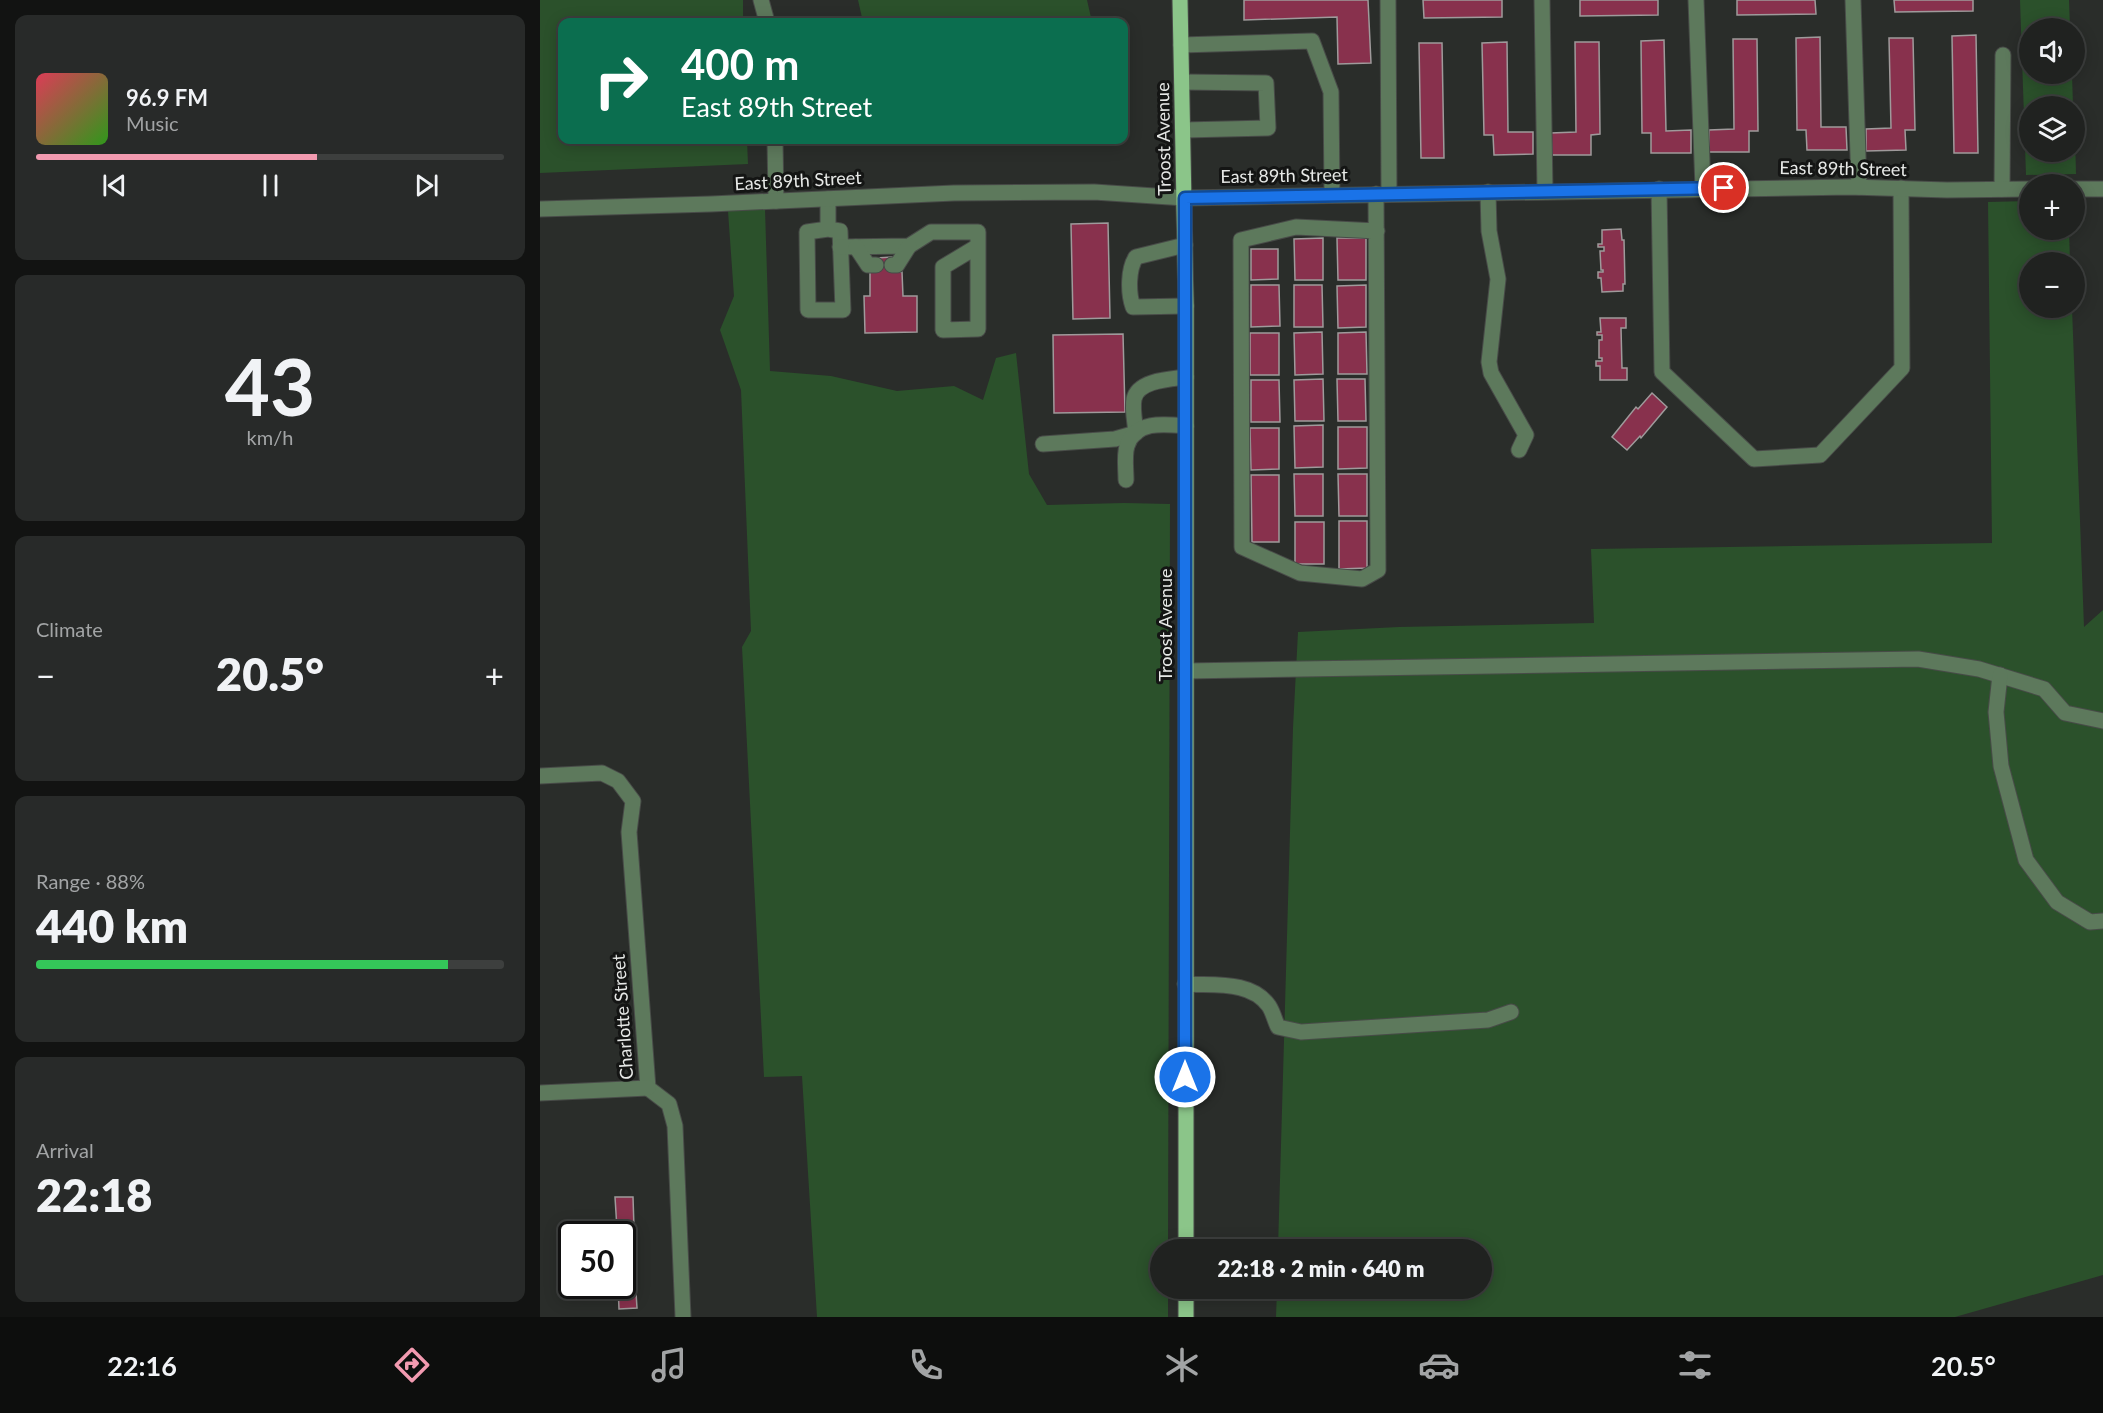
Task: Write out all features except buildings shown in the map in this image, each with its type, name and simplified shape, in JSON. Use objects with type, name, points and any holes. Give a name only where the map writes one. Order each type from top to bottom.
[{"type":"main road","name":"Troost Avenue","points":[[1180,0],[1186,306],[1185,1239]]},
{"type":"main road","points":[[1186,1299],[1186,1317]]},
{"type":"street","points":[[761,0],[766,18]]},
{"type":"street","points":[[1377,231],[1296,227],[1241,240],[1242,547],[1300,573],[1362,579],[1378,570],[1377,231],[1383,194],[1388,0]]},
{"type":"street","points":[[1542,0],[1545,191]]},
{"type":"street","points":[[1696,0],[1703,188]]},
{"type":"street","points":[[1853,0],[1859,187]]},
{"type":"street","points":[[1181,45],[1312,41],[1331,92],[1332,195]]},
{"type":"street","points":[[2002,189],[2003,55]]},
{"type":"street","points":[[1182,82],[1266,83],[1268,128],[1184,130]]},
{"type":"street","points":[[775,144],[776,201]]},
{"type":"street","name":"East 89th Street","points":[[540,209],[954,193],[1094,192],[1185,198],[1703,188],[2019,189]]},
{"type":"street","points":[[1659,189],[1662,372],[1754,459],[1820,455],[1902,368],[1901,188]]},
{"type":"street","points":[[2085,189],[2103,189]]},
{"type":"street","points":[[1488,192],[1490,231],[1498,279],[1489,362],[1491,373],[1526,435],[1519,450]]},
{"type":"street","points":[[828,199],[828,229]]},
{"type":"street","points":[[848,247],[843,310],[808,310],[807,232],[828,229],[840,231],[848,247],[868,265],[876,265]]},
{"type":"street","points":[[892,265],[897,265],[909,246],[931,232],[978,232],[978,246],[978,328],[943,330],[943,267],[978,246]]},
{"type":"street","points":[[1185,245],[1136,257],[1130,265],[1133,307],[1186,306]]},
{"type":"street","points":[[848,247],[909,246]]},
{"type":"street","points":[[1126,480],[1126,448],[1136,433],[1133,401],[1136,393],[1154,382],[1186,377]]},
{"type":"street","points":[[1042,444],[1115,439],[1136,433],[1154,424],[1186,426]]},
{"type":"street","points":[[1186,671],[1918,659],[1979,669],[2044,689],[2065,713],[2103,721]]},
{"type":"street","points":[[2000,675],[1995,712],[2001,766],[2026,860],[2057,902],[2090,922],[2103,921]]},
{"type":"street","name":"Charlotte Street","points":[[540,776],[602,772],[618,781],[633,801],[629,832],[648,1088],[669,1104],[675,1126],[682,1317]]},
{"type":"street","points":[[1185,984],[1251,989],[1269,1005],[1278,1027],[1301,1032],[1488,1020],[1511,1012]]},
{"type":"street","points":[[540,1093],[648,1088]]},
{"type":"green space","points":[[540,0],[743,0],[743,18],[558,18],[558,144],[747,144],[748,164],[540,173]]},
{"type":"green space","points":[[858,0],[1087,0],[1091,18],[862,18]]},
{"type":"green space","points":[[2020,0],[2069,0],[2070,18],[2021,18]]},
{"type":"green space","points":[[2023,84],[2072,84],[2073,96],[2023,96]]},
{"type":"green space","points":[[2026,162],[2076,162],[2076,174],[2026,174]]},
{"type":"green space","points":[[2019,201],[2019,240],[2069,240],[2070,252],[2019,252],[2019,318],[2072,318],[2084,627],[2103,610],[2103,1275],[1955,1317],[1276,1317],[1277,1299],[1492,1299],[1492,1239],[1278,1239],[1293,728],[1298,632],[1399,627],[1594,623],[1591,549],[1992,543],[1988,202]]},
{"type":"green space","points":[[765,209],[770,371],[831,376],[897,391],[954,386],[983,400],[996,358],[1016,353],[1029,474],[1047,505],[1170,504],[1168,1239],[1150,1239],[1150,1299],[1168,1299],[1168,1317],[817,1317],[802,1076],[764,1077],[742,647],[751,631],[741,390],[720,330],[734,296],[728,211]]},
{"type":"route","points":[[1185,1077],[1185,198],[1724,188]]}]
